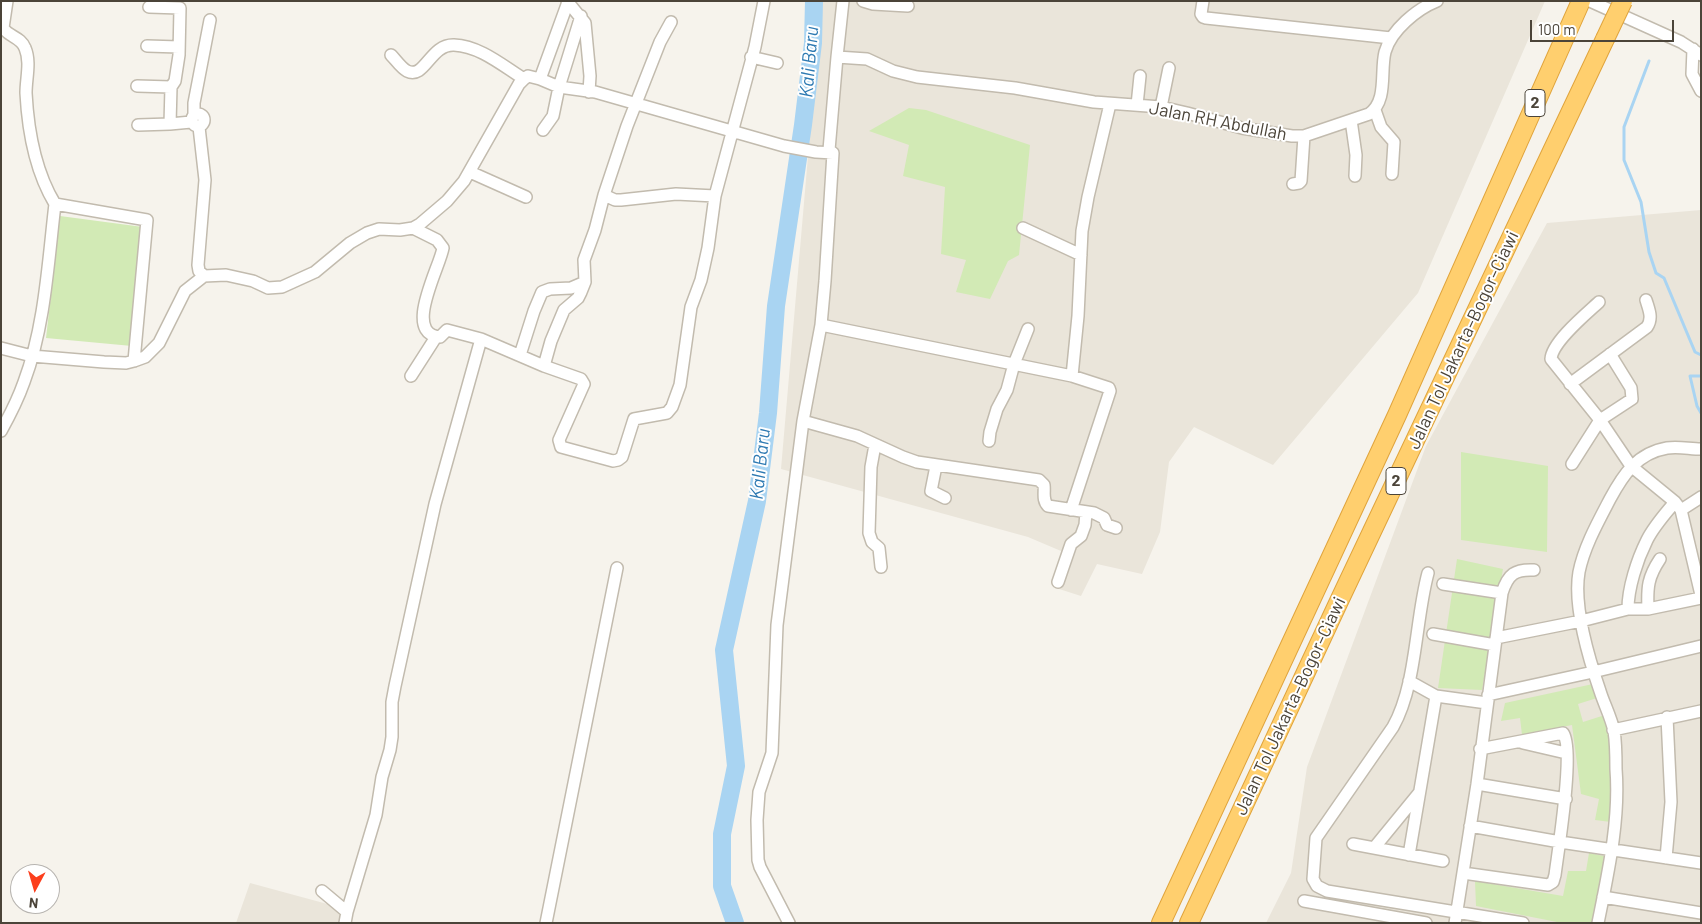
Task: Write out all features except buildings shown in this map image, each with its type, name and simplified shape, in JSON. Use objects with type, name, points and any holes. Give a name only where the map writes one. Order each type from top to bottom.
[{"type":"highway","name":"Jalan Tol Jakarta–Bogor–Ciawi","points":[[1161,923],[1397,415],[1581,1]]},
{"type":"highway","name":"Jalan Tol Jakarta–Bogor–Ciawi","points":[[1189,923],[1335,608],[1622,1]]},
{"type":"street","points":[[1,431],[24,381],[32,356],[42,306],[55,204],[45,188],[40,175],[27,110],[26,86],[28,68],[26,48],[23,42],[2,28],[6,1]]},
{"type":"street","points":[[411,376],[436,337],[440,337],[447,330],[481,339],[544,366],[572,374],[581,379],[584,384],[559,440],[560,445],[613,461],[622,457],[634,419],[667,413],[672,407],[680,385],[691,307],[701,280],[716,196],[764,1]]},
{"type":"street","points":[[789,923],[760,868],[757,820],[759,792],[772,753],[776,625],[803,421],[821,326],[833,153],[829,150],[843,1]]},
{"type":"street","points":[[863,1],[873,4],[908,6]]},
{"type":"street","points":[[1202,1],[1201,14],[1206,18],[1391,38]]},
{"type":"street","points":[[1590,1],[1672,38],[1697,52],[1692,74],[1701,91]]},
{"type":"street","points":[[540,79],[568,2],[581,16],[587,30],[590,76],[589,92]]},
{"type":"street","points":[[1392,174],[1394,142],[1382,127],[1375,110],[1380,96],[1385,50],[1391,38],[1409,19],[1434,2]]},
{"type":"street","points":[[149,8],[180,8],[179,55],[175,82],[171,87],[170,124]]},
{"type":"street","points":[[543,130],[553,116],[559,87],[581,16]]},
{"type":"street","points":[[204,276],[199,271],[198,265],[205,180],[195,121],[194,103],[210,20]]},
{"type":"street","points":[[544,366],[564,310],[578,298],[585,282],[584,260],[595,230],[604,195],[635,104],[660,42],[671,22]]},
{"type":"street","points":[[391,55],[406,70],[418,72],[434,53],[442,47],[455,45],[485,54],[524,79]]},
{"type":"street","points":[[147,46],[179,47]]},
{"type":"street","points":[[751,57],[777,63]]},
{"type":"street","name":"Jalan RH Abdullah","points":[[837,57],[867,59],[893,71],[917,77],[1014,88],[1110,104],[1161,107],[1242,128],[1292,136],[1304,136],[1369,114],[1375,110]]},
{"type":"street","points":[[1161,107],[1169,68]]},
{"type":"street","points":[[1,348],[32,356],[104,362],[126,363],[134,361],[145,357],[159,343],[185,291],[204,276],[226,275],[253,281],[268,288],[282,287],[315,272],[350,243],[367,233],[379,229],[400,230],[413,228],[446,201],[470,172],[510,99],[528,76],[559,87],[596,92],[784,146],[833,153]]},
{"type":"street","points":[[1137,106],[1140,76]]},
{"type":"street","points":[[136,86],[171,87]]},
{"type":"street","points":[[1072,376],[1078,316],[1082,232],[1088,197],[1110,104]]},
{"type":"street","points":[[1351,120],[1356,155],[1356,176]]},
{"type":"street","points":[[138,125],[195,121]]},
{"type":"street","points":[[1293,184],[1301,181],[1304,136]]},
{"type":"street","points":[[470,172],[526,196]]},
{"type":"street","points":[[604,195],[615,200],[676,194],[716,196]]},
{"type":"street","points":[[55,204],[147,220],[134,361]]},
{"type":"street","points":[[413,228],[437,240],[443,248],[427,295],[422,319],[424,327],[436,337]]},
{"type":"street","points":[[1023,228],[1081,255]]},
{"type":"street","points":[[520,355],[542,292],[550,289],[571,288],[585,282]]},
{"type":"street","points":[[1570,384],[1647,328],[1651,316],[1646,300]]},
{"type":"street","points":[[1434,634],[1495,641],[1628,609],[1648,609],[1701,597],[1678,506],[1631,466],[1600,420],[1551,359],[1553,351],[1573,326],[1599,302]]},
{"type":"street","points":[[821,326],[1072,376],[1109,388],[1110,391],[1072,510]]},
{"type":"street","points":[[989,441],[997,409],[1007,390],[1014,364],[1028,329]]},
{"type":"street","points":[[346,917],[376,815],[382,776],[390,750],[392,702],[434,504],[481,339]]},
{"type":"street","points":[[1572,464],[1600,420],[1632,399],[1631,388],[1610,354]]},
{"type":"street","points":[[803,421],[857,436],[910,460],[936,466],[1039,480],[1044,485],[1044,503],[1048,506],[1099,515],[1104,518],[1107,524],[1116,528]]},
{"type":"street","points":[[875,445],[871,467],[869,533],[870,539],[879,548],[881,567]]},
{"type":"street","points":[[1598,923],[1611,849],[1617,795],[1614,730],[1593,672],[1581,621],[1578,596],[1581,565],[1598,523],[1631,466],[1647,455],[1668,447],[1701,449]]},
{"type":"street","points":[[936,466],[931,491],[945,498]]},
{"type":"street","points":[[1628,609],[1630,591],[1646,541],[1660,520],[1678,506],[1701,497]]},
{"type":"street","points":[[1058,582],[1071,544],[1081,536],[1085,525],[1086,512]]},
{"type":"street","points":[[1648,609],[1648,584],[1652,571],[1660,558]]},
{"type":"street","points":[[546,923],[617,568]]},
{"type":"street","points":[[1456,917],[1477,784],[1480,748],[1502,593],[1505,583],[1510,576],[1517,572],[1534,570]]},
{"type":"street","points":[[1428,573],[1404,704],[1393,727],[1316,838],[1313,879],[1317,886],[1327,891],[1456,917],[1523,923]]},
{"type":"street","points":[[1443,584],[1502,593]]},
{"type":"street","points":[[1408,681],[1436,696],[1487,699],[1701,646]]},
{"type":"street","points":[[1409,855],[1436,696]]},
{"type":"street","points":[[1614,730],[1701,711]]},
{"type":"street","points":[[1666,858],[1671,802],[1667,717]]},
{"type":"street","points":[[1463,873],[1548,886],[1553,882],[1566,799],[1565,736],[1562,733],[1480,748]]},
{"type":"street","points":[[1519,742],[1566,753]]},
{"type":"street","points":[[1477,784],[1566,799]]},
{"type":"street","points":[[1374,848],[1420,792]]},
{"type":"street","points":[[1470,826],[1560,842],[1701,863]]},
{"type":"street","points":[[1352,844],[1443,861]]},
{"type":"street","points":[[322,891],[346,917]]},
{"type":"street","points":[[1603,897],[1701,913]]},
{"type":"street","points":[[1304,901],[1426,923]]},
{"type":"shaded area","points":[[823,1],[1545,1],[1418,293],[1273,465],[1194,427],[1169,462],[1160,532],[1142,574],[1097,564],[1081,596],[1056,588],[1061,551],[1028,537],[781,469]]},
{"type":"shaded area","points":[[1701,210],[1701,923],[1266,923],[1291,873],[1307,767],[1426,446],[1547,223]]},
{"type":"shaded area","points":[[250,883],[342,908],[338,923],[236,923]]},
{"type":"green space","points":[[909,108],[926,110],[1030,145],[1019,255],[1008,261],[990,299],[956,292],[966,260],[941,254],[945,187],[903,176],[909,145],[869,131]]},
{"type":"green space","points":[[60,216],[143,227],[132,346],[46,338]]},
{"type":"green space","points":[[1461,452],[1548,466],[1547,552],[1461,540]]},
{"type":"green space","points":[[1457,559],[1503,569],[1482,690],[1438,688]]},
{"type":"green space","points":[[1593,684],[1597,698],[1578,704],[1583,722],[1605,715],[1611,735],[1611,822],[1595,820],[1599,799],[1581,794],[1572,725],[1522,735],[1520,718],[1501,721],[1505,703]]},
{"type":"green space","points":[[1589,853],[1604,856],[1593,923],[1562,923],[1476,906],[1475,881],[1563,896],[1568,871],[1586,871]]},
{"type":"waterway","name":"Kali Baru","points":[[735,923],[722,886],[722,834],[736,766],[724,650],[757,501],[768,413],[776,306],[803,125],[813,43],[814,1]]},
{"type":"waterway","points":[[1649,61],[1624,127],[1624,160],[1641,202],[1649,252],[1656,273],[1664,278],[1695,352],[1701,355]]},
{"type":"waterway","points":[[1701,376],[1690,376],[1697,406],[1701,413]]}]
